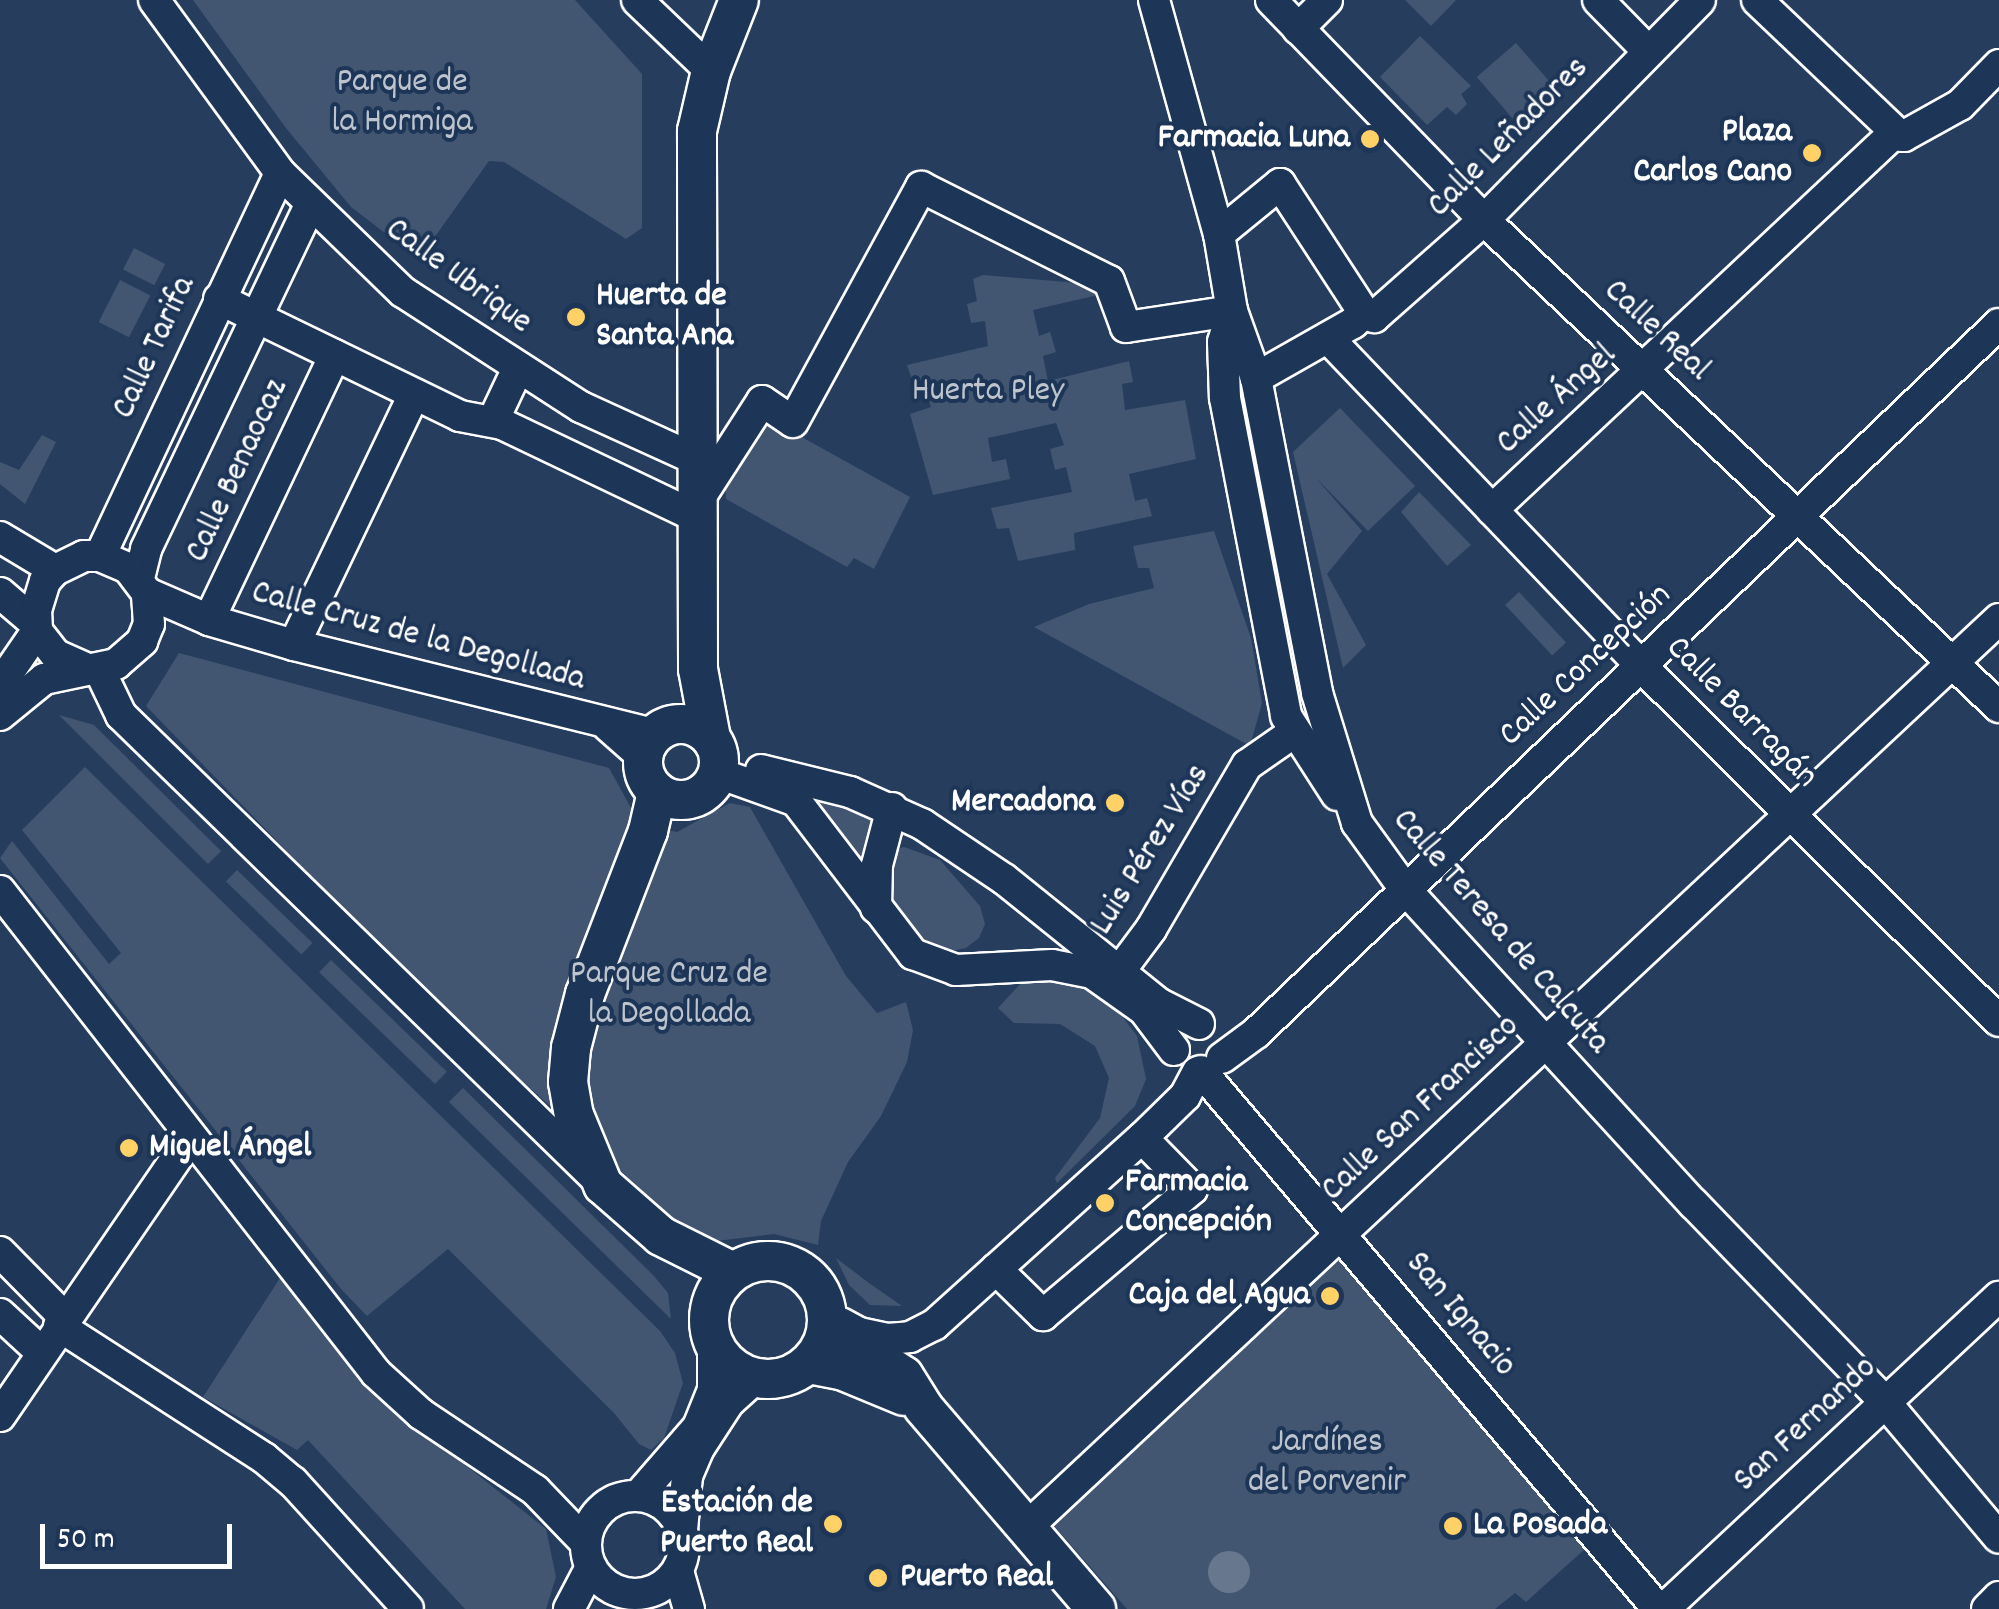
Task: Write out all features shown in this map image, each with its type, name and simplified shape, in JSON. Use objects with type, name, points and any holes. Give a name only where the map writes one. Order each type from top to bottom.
[{"type":"main road","points":[[711,1328],[716,1292],[734,1272],[763,1261],[795,1267],[819,1289],[827,1320],[820,1351],[808,1364],[784,1377],[756,1378],[734,1368],[711,1328],[698,1289],[660,1236],[603,1185],[574,1116],[568,1082],[571,1048],[584,994],[648,831],[682,760],[698,669],[697,131],[711,71],[739,0]]},
{"type":"main road","points":[[660,1236],[734,1272]]},
{"type":"main road","points":[[827,1320],[904,1376],[1025,1529],[1096,1609]]},
{"type":"main road","points":[[808,1364],[888,1386],[920,1401]]},
{"type":"street","name":"Calle Ubrique","points":[[154,0],[280,174],[403,292],[582,407],[695,459]]},
{"type":"street","points":[[637,0],[711,71]]},
{"type":"street","name":"Calle Real","points":[[1271,0],[1484,220],[1999,707]]},
{"type":"street","points":[[1298,28],[1327,0]]},
{"type":"street","points":[[1598,0],[1648,51]]},
{"type":"street","name":"Calle Leñadores","points":[[1364,312],[1374,318],[1484,220],[1700,0]]},
{"type":"street","points":[[1757,0],[1898,135]]},
{"type":"street","name":"Calle Teresa de Calcuta","points":[[1157,5],[1219,234],[1232,311],[1256,378],[1318,692],[1357,823],[1404,888],[1545,1044],[1885,1402],[1999,1538]]},
{"type":"street","name":"Calle Ángel","points":[[1492,510],[1644,372],[1892,136],[1960,105],[1999,65]]},
{"type":"street","name":"Calle Tarifa","points":[[100,556],[280,174]]},
{"type":"street","points":[[1219,234],[1280,184],[1364,312],[1328,338],[1256,378]]},
{"type":"street","points":[[218,300],[468,419],[493,422],[698,510],[762,401],[793,422],[921,187],[1109,280],[1126,328],[1232,311],[1223,342],[1225,398],[1282,698],[1294,733],[1357,823]]},
{"type":"street","points":[[0,715],[44,679],[131,654],[149,624],[143,586],[146,549],[310,205]]},
{"type":"street","name":"Calle Concepción","points":[[827,1320],[859,1334],[888,1339],[910,1337],[934,1325],[1142,1138],[1192,1053],[1256,1033],[1999,324]]},
{"type":"street","name":"Calle Barragán","points":[[1328,338],[1641,666],[1999,1021]]},
{"type":"street","name":"Calle Benaocaz","points":[[209,620],[334,355]]},
{"type":"street","points":[[493,422],[518,368]]},
{"type":"street","points":[[294,645],[414,394]]},
{"type":"street","points":[[0,537],[55,570]]},
{"type":"street","points":[[0,685],[36,627],[39,595],[55,570],[84,556],[100,556],[115,560],[143,586]]},
{"type":"street","name":"Calle Cruz de la Degollada","points":[[143,586],[209,620],[608,726],[682,760]]},
{"type":"street","points":[[0,593],[36,627],[56,655],[92,668],[122,714],[603,1185]]},
{"type":"street","name":"Calle San Francisco","points":[[1025,1529],[1999,619]]},
{"type":"street","name":"Calle Cruz de la Degollada","points":[[149,624],[209,620]]},
{"type":"street","name":"Luis Pérez Vías","points":[[1119,972],[1151,929],[1247,765],[1294,733]]},
{"type":"street","points":[[682,760],[850,792],[892,808],[970,854],[1158,1003],[1192,1053]]},
{"type":"street","points":[[682,760],[796,801],[913,954],[939,967],[981,970],[1052,964],[1092,973],[1144,1010],[1192,1053]]},
{"type":"street","points":[[876,908],[877,865],[892,808]]},
{"type":"street","points":[[0,892],[376,1373],[420,1414],[534,1490],[611,1589],[637,1599]]},
{"type":"street","name":"San Ignacio","points":[[1192,1053],[1220,1097],[1343,1234],[1661,1609]]},
{"type":"street","points":[[0,1416],[40,1352],[191,1136]]},
{"type":"street","points":[[996,1269],[1043,1315],[1192,1190],[1142,1138]]},
{"type":"street","points":[[0,1252],[62,1322],[264,1458],[293,1482],[408,1609]]},
{"type":"street","name":"San Fernando","points":[[1661,1609],[1999,1296]]},
{"type":"street","points":[[0,1314],[40,1352]]},
{"type":"street","name":"Calle Concepción","points":[[920,1401],[918,1356],[934,1325]]},
{"type":"street","points":[[638,1496],[698,1428],[713,1390],[711,1328]]},
{"type":"street","points":[[689,1609],[678,1571],[684,1544],[686,1476],[728,1402],[756,1378]]},
{"type":"street","points":[[534,1490],[600,1510]]},
{"type":"street","points":[[569,1609],[600,1510],[618,1498],[638,1496],[665,1506],[682,1530]]},
{"type":"street","points":[[592,1609],[637,1599],[678,1571]]},
{"type":"street","points":[[1987,1609],[1999,1597]]},
{"type":"green space","name":"Parque de la Hormiga","points":[[193,0],[575,0],[642,74],[642,228],[626,239],[504,162],[489,161],[419,259],[351,207],[286,128]]},
{"type":"green space","points":[[1405,0],[1456,0],[1431,26]]},
{"type":"green space","points":[[1420,36],[1471,86],[1461,94],[1467,104],[1456,115],[1447,107],[1427,125],[1380,77]]},
{"type":"green space","points":[[1516,43],[1560,94],[1521,128],[1477,77]]},
{"type":"green space","points":[[134,248],[165,264],[154,285],[123,269]]},
{"type":"green space","name":"Huerta Pley","points":[[983,275],[1091,284],[1098,295],[1033,310],[1039,336],[1050,332],[1056,352],[1043,356],[1048,381],[1129,361],[1133,382],[1122,384],[1125,410],[1185,400],[1196,459],[1129,474],[1135,501],[1147,498],[1152,516],[1074,533],[1075,550],[1018,561],[1009,528],[997,529],[991,508],[1072,492],[1066,467],[1055,470],[1050,449],[1064,445],[1056,423],[988,438],[992,462],[1006,459],[1010,479],[933,495],[910,414],[931,407],[923,382],[914,385],[907,365],[988,346],[985,321],[971,323],[967,304],[977,301],[973,279]]},
{"type":"green space","points":[[120,280],[150,295],[129,337],[99,322]]},
{"type":"green space","points":[[1340,408],[1415,486],[1368,531],[1315,477],[1362,531],[1327,574],[1366,645],[1343,668],[1293,452]]},
{"type":"green space","points":[[762,415],[910,497],[874,569],[854,558],[847,567],[726,499],[724,472]]},
{"type":"green space","points":[[42,435],[56,442],[25,504],[0,484],[0,462],[19,470]]},
{"type":"green space","points":[[1419,492],[1471,545],[1447,566],[1401,512]]},
{"type":"green space","points":[[1214,531],[1251,638],[1262,703],[1250,746],[1034,627],[1089,604],[1154,588],[1149,568],[1138,568],[1133,546]]},
{"type":"green space","points":[[1519,592],[1566,642],[1552,655],[1505,605]]},
{"type":"green space","name":"Parque Cruz de la Degollada","points":[[179,653],[609,768],[631,808],[632,823],[677,832],[730,803],[750,807],[846,976],[877,1013],[906,1002],[913,1030],[907,1062],[881,1116],[848,1162],[821,1221],[818,1245],[774,1234],[700,1243],[413,981],[146,706]]},
{"type":"green space","points":[[59,715],[94,725],[221,851],[208,864]]},
{"type":"green space","points":[[85,767],[660,1331],[675,1353],[683,1383],[664,1438],[651,1450],[639,1444],[614,1413],[448,1249],[367,1316],[341,1289],[0,858],[12,841],[109,964],[121,953],[22,830]]},
{"type":"green space","points":[[797,789],[876,814],[865,874]]},
{"type":"green space","points":[[904,847],[940,860],[980,906],[985,924],[979,938],[966,948],[951,951],[926,942],[895,910],[888,891],[892,851]]},
{"type":"green space","points":[[237,870],[313,943],[301,954],[226,882]]},
{"type":"green space","points":[[331,960],[447,1072],[435,1084],[319,972]]},
{"type":"green space","points":[[1052,975],[1092,985],[1122,1016],[1137,1036],[1146,1079],[1135,1106],[1057,1183],[1055,1178],[1100,1118],[1109,1078],[1095,1046],[1060,1024],[1014,1023],[998,1008],[1022,982]]},
{"type":"green space","points":[[463,1088],[653,1275],[668,1293],[671,1319],[449,1102]]},
{"type":"green space","name":"Jardínes del Porvenir","points":[[1343,1248],[1586,1548],[1526,1602],[1515,1593],[1495,1609],[1127,1609],[1050,1521]]},
{"type":"green space","points":[[836,1258],[902,1306],[870,1305],[849,1285]]},
{"type":"green space","points":[[280,1278],[361,1382],[546,1529],[556,1577],[546,1609],[465,1609],[308,1440],[297,1450],[203,1397]]},
{"type":"shaded area","points":[[1229,1551],[1244,1557],[1250,1572],[1244,1587],[1229,1593],[1214,1587],[1208,1572],[1214,1557]]},
{"type":"place","name":"Farmacia Luna","points":[[1370,139]]},
{"type":"place","name":"Plaza Carlos Cano","points":[[1812,153]]},
{"type":"place","name":"Huerta de Santa Ana","points":[[576,317]]},
{"type":"place","name":"Mercadona","points":[[1115,803]]},
{"type":"place","name":"Miguel Ángel","points":[[129,1148]]},
{"type":"place","name":"Farmacia Concepción","points":[[1105,1203]]},
{"type":"place","name":"Caja del Agua","points":[[1330,1296]]},
{"type":"place","name":"Estación de Puerto Real","points":[[833,1524]]},
{"type":"place","name":"La Posada","points":[[1453,1526]]},
{"type":"place","name":"Puerto Real","points":[[878,1578]]}]
